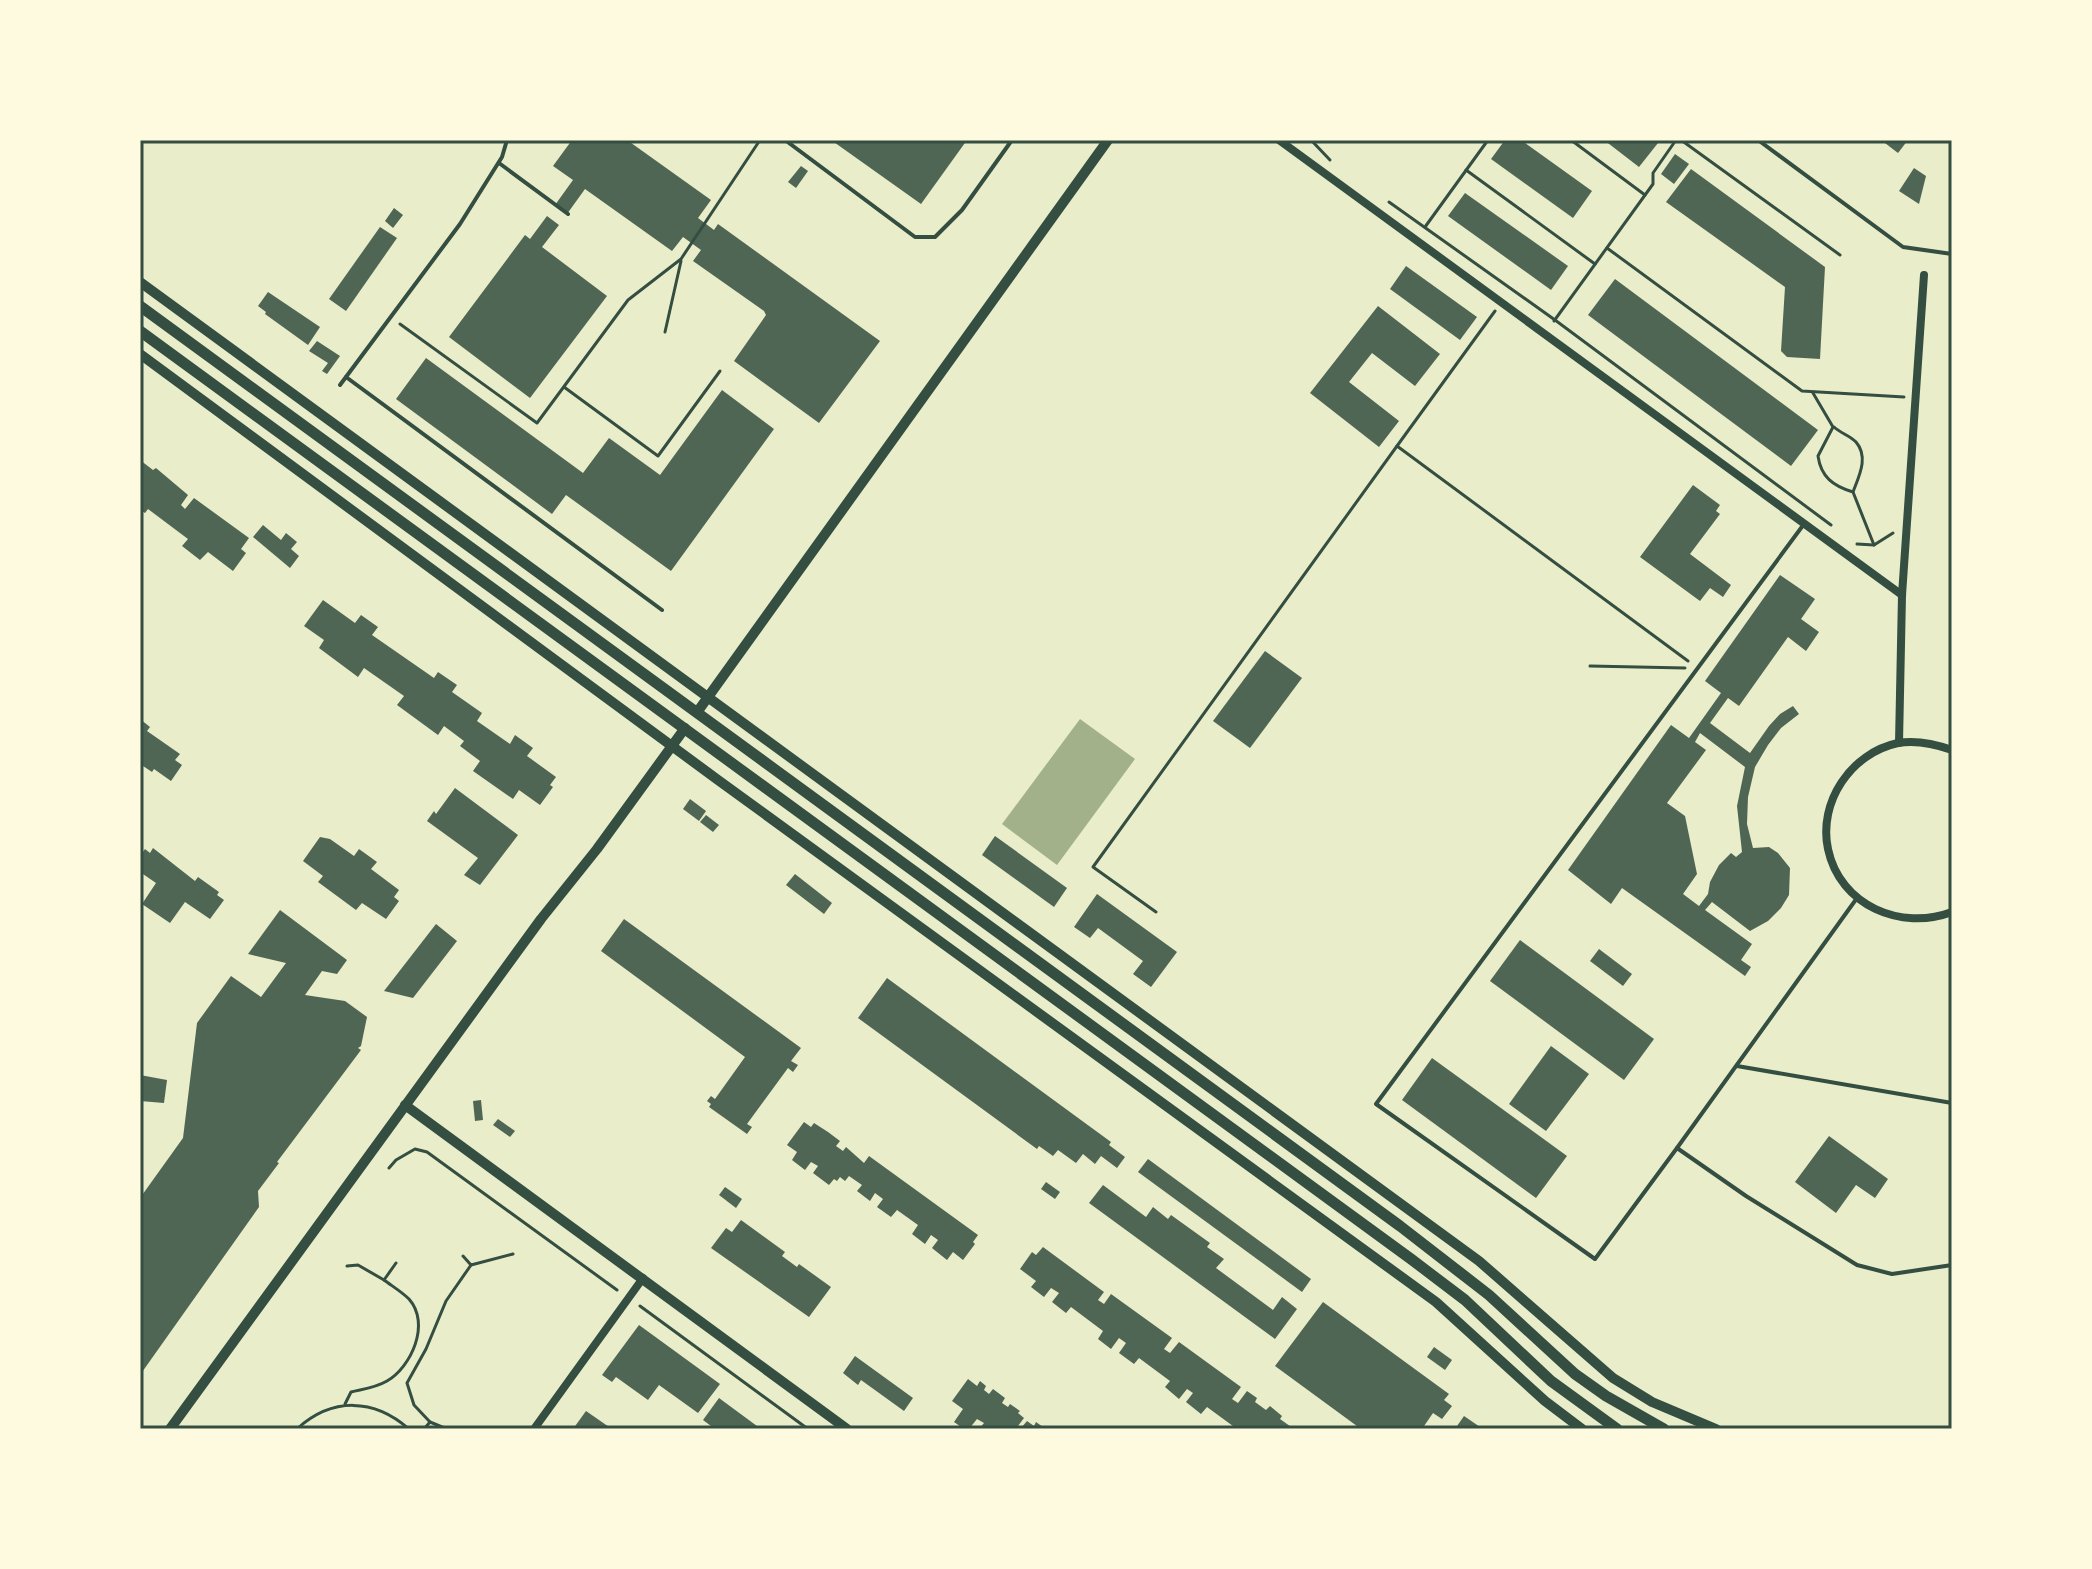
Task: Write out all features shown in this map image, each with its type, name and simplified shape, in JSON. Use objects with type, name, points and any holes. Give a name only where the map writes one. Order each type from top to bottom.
[{"type":"main road","points":[[140,306],[698,711],[1453,1266],[1575,1374],[1606,1396],[1664,1429]]},
{"type":"main road","points":[[140,331],[1420,1266],[1465,1300],[1551,1381],[1617,1429]]},
{"type":"main road","points":[[685,728],[698,711]]},
{"type":"street","points":[[698,711],[1108,140]]},
{"type":"street","points":[[1279,140],[1902,595]]},
{"type":"street","points":[[1899,743],[1902,595],[1924,275]]},
{"type":"street","points":[[140,282],[1479,1261],[1613,1378],[1652,1402],[1716,1429]]},
{"type":"street","points":[[140,354],[1436,1302],[1545,1401],[1582,1429]]},
{"type":"street","points":[[170,1429],[405,1105],[685,728]]},
{"type":"street","points":[[1952,750],[1925,742],[1899,743],[1872,753],[1850,770],[1834,794],[1826,821],[1828,850],[1838,876],[1857,898],[1878,912],[1901,919],[1926,920],[1952,912]]},
{"type":"street","points":[[405,1105],[847,1429]]},
{"type":"street","points":[[534,1429],[643,1278]]},
{"type":"lane","points":[[340,385],[460,224],[499,163],[507,140]]},
{"type":"lane","points":[[785,140],[915,237],[935,237],[962,210],[1012,140]]},
{"type":"lane","points":[[1758,140],[1903,247],[1952,254]]},
{"type":"lane","points":[[499,163],[568,214]]},
{"type":"lane","points":[[346,377],[662,610]]},
{"type":"lane","points":[[1804,524],[1376,1104],[1595,1259],[1857,898]]},
{"type":"lane","points":[[1737,1066],[1952,1103]]},
{"type":"lane","points":[[1677,1148],[1746,1196],[1857,1265],[1892,1274],[1952,1265]]},
{"type":"path","points":[[391,317],[537,423],[628,300],[681,259],[760,140]]},
{"type":"path","points":[[1311,140],[1331,161]]},
{"type":"path","points":[[1425,227],[1488,140]]},
{"type":"path","points":[[1571,140],[1645,195]]},
{"type":"path","points":[[1545,334],[1653,184],[1653,173],[1679,140],[1840,255]]},
{"type":"path","points":[[1466,170],[1595,264]]},
{"type":"path","points":[[1378,194],[1555,320],[1833,527]]},
{"type":"path","points":[[1607,248],[1802,391],[1911,398]]},
{"type":"path","points":[[665,332],[681,259]]},
{"type":"path","points":[[1156,912],[1093,867],[1501,302]]},
{"type":"path","points":[[564,387],[658,456],[720,371]]},
{"type":"path","points":[[1813,391],[1833,427],[1855,440],[1862,452],[1863,463],[1853,492],[1874,545],[1858,545],[1846,536]]},
{"type":"path","points":[[1833,427],[1820,449],[1820,465],[1831,483],[1853,492]]},
{"type":"path","points":[[1397,446],[1697,668]]},
{"type":"path","points":[[1590,666],[1697,668]]},
{"type":"path","points":[[389,1168],[415,1149],[427,1152],[808,1429]]},
{"type":"path","points":[[447,1429],[430,1422],[414,1405],[407,1383],[426,1349],[446,1301],[471,1265],[513,1254]]},
{"type":"path","points":[[463,1256],[471,1265]]},
{"type":"path","points":[[384,1280],[396,1263]]},
{"type":"path","points":[[345,1404],[351,1392],[380,1385],[397,1374],[412,1352],[418,1323],[409,1299],[358,1265],[347,1266]]},
{"type":"path","points":[[297,1429],[316,1414],[345,1404],[362,1404],[382,1410],[409,1429]]},
{"type":"path","points":[[424,1429],[430,1422]]},
{"type":"shaded area","points":[[1080,719],[1135,759],[1057,865],[1002,824]]},
{"type":"building","points":[[572,140],[627,140],[711,200],[698,218],[714,230],[718,224],[880,341],[819,423],[734,361],[766,315],[693,261],[701,250],[683,237],[672,251],[585,189],[567,214],[555,205],[573,180],[553,166]]},
{"type":"building","points":[[831,140],[967,140],[921,204]]},
{"type":"building","points":[[1505,140],[1521,140],[1592,191],[1573,218],[1491,159]]},
{"type":"building","points":[[1604,140],[1654,140],[1658,143],[1639,167]]},
{"type":"building","points":[[1881,140],[1908,140],[1898,153]]},
{"type":"building","points":[[1675,154],[1689,164],[1674,184],[1661,174]]},
{"type":"building","points":[[801,166],[808,171],[796,188],[788,182]]},
{"type":"building","points":[[1914,168],[1926,176],[1919,204],[1899,191]]},
{"type":"building","points":[[1691,169],[1825,267],[1820,359],[1787,357],[1781,351],[1785,287],[1666,202]]},
{"type":"building","points":[[1465,193],[1568,266],[1551,290],[1448,216]]},
{"type":"building","points":[[394,208],[403,215],[393,228],[385,221]]},
{"type":"building","points":[[547,216],[559,225],[542,247],[607,296],[530,398],[449,337],[525,235],[530,239]]},
{"type":"building","points":[[380,227],[397,238],[346,311],[329,299]]},
{"type":"building","points":[[1406,266],[1477,317],[1460,340],[1390,289]]},
{"type":"building","points":[[1615,279],[1818,430],[1791,466],[1588,315]]},
{"type":"building","points":[[268,292],[320,327],[308,345],[258,306]]},
{"type":"building","points":[[1378,306],[1440,354],[1415,386],[1372,353],[1349,382],[1399,421],[1379,447],[1310,393]]},
{"type":"building","points":[[317,341],[340,356],[327,374],[322,371],[328,363],[309,351]]},
{"type":"building","points":[[426,358],[583,473],[609,438],[660,475],[722,390],[774,429],[671,571],[566,495],[552,514],[396,399]]},
{"type":"building","points":[[140,460],[153,470],[156,468],[188,495],[181,505],[185,509],[194,498],[249,538],[241,549],[246,553],[233,571],[208,552],[200,560],[182,546],[188,539],[148,509],[145,513],[140,510]]},
{"type":"building","points":[[1693,485],[1720,505],[1716,511],[1720,514],[1690,554],[1731,585],[1723,597],[1710,588],[1700,601],[1640,557]]},
{"type":"building","points":[[263,525],[281,540],[286,533],[297,542],[291,549],[299,556],[290,568],[253,537]]},
{"type":"building","points":[[1780,575],[1815,599],[1801,619],[1819,632],[1806,651],[1788,637],[1739,706],[1728,698],[1710,723],[1750,753],[1780,714],[1793,706],[1799,714],[1781,728],[1768,745],[1755,767],[1748,797],[1747,824],[1753,848],[1769,847],[1790,868],[1789,895],[1768,921],[1750,931],[1712,902],[1705,910],[1752,944],[1741,960],[1751,967],[1745,976],[1622,888],[1611,904],[1568,870],[1671,725],[1689,738],[1721,693],[1705,681]],"holes":[[[1700,733],[1745,767],[1737,806],[1742,852],[1736,857],[1731,853],[1719,865],[1708,894],[1699,906],[1683,894],[1697,874],[1685,816],[1667,803],[1706,750],[1695,742]]]},
{"type":"building","points":[[323,600],[355,623],[361,615],[378,627],[372,635],[434,678],[438,672],[457,685],[452,692],[482,713],[477,721],[510,744],[515,735],[533,748],[527,756],[556,777],[540,805],[519,790],[513,799],[473,771],[480,761],[460,746],[464,741],[444,726],[438,735],[397,705],[404,696],[364,668],[358,677],[319,648],[324,640],[304,626]]},
{"type":"building","points":[[1265,651],[1302,678],[1250,748],[1213,721]]},
{"type":"building","points":[[140,719],[150,727],[147,731],[180,754],[175,760],[182,765],[171,781],[140,764]]},
{"type":"building","points":[[455,788],[518,835],[480,885],[464,875],[478,858],[427,821]]},
{"type":"building","points":[[690,799],[706,811],[699,821],[683,809]]},
{"type":"building","points":[[706,815],[719,825],[713,832],[700,822]]},
{"type":"building","points":[[995,836],[1067,888],[1054,907],[982,855]]},
{"type":"building","points":[[320,837],[330,839],[354,856],[359,849],[377,862],[371,869],[399,890],[394,897],[399,901],[386,919],[362,903],[356,910],[318,882],[323,876],[303,861]]},
{"type":"building","points":[[153,848],[195,881],[198,877],[219,892],[217,895],[224,900],[210,919],[185,902],[170,923],[142,904],[156,883],[140,872],[140,856],[145,849],[150,853]]},
{"type":"building","points":[[795,874],[832,903],[824,914],[786,885]]},
{"type":"building","points":[[1097,894],[1177,952],[1151,987],[1133,974],[1143,961],[1098,928],[1090,938],[1074,927]]},
{"type":"building","points":[[280,910],[347,960],[337,974],[322,971],[305,995],[345,1001],[367,1017],[358,1048],[361,1050],[277,1162],[258,1191],[259,1207],[140,1375],[140,1198],[183,1138],[197,1023],[231,976],[261,997],[286,963],[248,954]]},
{"type":"building","points":[[624,919],[801,1048],[791,1061],[798,1065],[793,1072],[788,1068],[747,1124],[752,1127],[747,1134],[709,1107],[711,1104],[707,1101],[711,1096],[715,1099],[745,1057],[601,951]]},
{"type":"building","points":[[436,924],[457,941],[413,998],[384,991]]},
{"type":"building","points":[[1520,940],[1654,1039],[1624,1080],[1490,981]]},
{"type":"building","points":[[1599,949],[1632,974],[1623,986],[1590,961]]},
{"type":"building","points":[[887,978],[1111,1142],[1109,1145],[1125,1157],[1117,1168],[1101,1156],[1095,1164],[1083,1154],[1076,1163],[1058,1150],[1053,1156],[1039,1146],[1037,1149],[858,1018]]},
{"type":"building","points":[[1551,1046],[1589,1074],[1546,1131],[1509,1104]]},
{"type":"building","points":[[1432,1058],[1567,1156],[1536,1198],[1402,1100]]},
{"type":"building","points":[[140,1075],[167,1080],[164,1103],[140,1101]]},
{"type":"building","points":[[481,1100],[483,1120],[475,1121],[473,1101]]},
{"type":"building","points":[[498,1119],[515,1131],[510,1137],[493,1125]]},
{"type":"building","points":[[804,1122],[811,1127],[814,1123],[828,1132],[840,1141],[836,1146],[843,1151],[846,1147],[864,1163],[869,1156],[978,1235],[963,1260],[953,1252],[947,1260],[932,1248],[938,1240],[931,1235],[925,1244],[912,1234],[918,1225],[897,1210],[891,1217],[877,1207],[883,1199],[875,1193],[870,1201],[857,1191],[862,1185],[849,1176],[845,1181],[840,1177],[837,1181],[834,1179],[829,1185],[813,1173],[818,1166],[811,1162],[805,1170],[792,1160],[797,1152],[787,1145]]},
{"type":"building","points":[[1829,1136],[1888,1179],[1875,1198],[1856,1185],[1836,1213],[1795,1182]]},
{"type":"building","points":[[1148,1159],[1311,1279],[1302,1292],[1138,1172]]},
{"type":"building","points":[[1046,1182],[1060,1192],[1055,1199],[1041,1189]]},
{"type":"building","points":[[1103,1185],[1146,1217],[1153,1207],[1168,1219],[1171,1215],[1210,1243],[1207,1247],[1224,1259],[1216,1268],[1273,1310],[1282,1297],[1297,1309],[1275,1339],[1089,1203]]},
{"type":"building","points":[[725,1187],[742,1199],[736,1208],[719,1195]]},
{"type":"building","points":[[741,1220],[785,1252],[782,1256],[831,1287],[809,1317],[711,1248],[726,1228],[732,1232]]},
{"type":"building","points":[[1043,1247],[1104,1292],[1098,1300],[1104,1304],[1111,1294],[1172,1338],[1164,1349],[1170,1353],[1179,1342],[1241,1387],[1232,1399],[1238,1403],[1247,1391],[1257,1398],[1255,1402],[1266,1410],[1270,1406],[1282,1416],[1280,1419],[1294,1429],[1237,1429],[1207,1407],[1201,1414],[1186,1402],[1193,1393],[1187,1389],[1179,1399],[1165,1387],[1170,1381],[1139,1358],[1134,1364],[1119,1353],[1126,1343],[1119,1338],[1111,1349],[1098,1339],[1103,1331],[1071,1307],[1066,1313],[1052,1302],[1059,1293],[1051,1288],[1044,1297],[1031,1287],[1036,1281],[1020,1269],[1032,1252],[1036,1255]]},
{"type":"building","points":[[1323,1302],[1449,1394],[1444,1400],[1452,1406],[1442,1419],[1433,1413],[1422,1429],[1361,1429],[1275,1366]]},
{"type":"building","points":[[639,1325],[720,1384],[698,1413],[659,1385],[648,1400],[616,1377],[612,1382],[602,1375]]},
{"type":"building","points":[[1434,1347],[1452,1360],[1445,1370],[1427,1357]]},
{"type":"building","points":[[855,1356],[913,1398],[904,1411],[861,1380],[858,1385],[843,1373]]},
{"type":"building","points":[[968,1379],[977,1386],[980,1381],[989,1394],[993,1389],[1005,1398],[1002,1403],[1020,1411],[1018,1413],[1024,1418],[1018,1426],[1021,1428],[1027,1421],[1043,1427],[1041,1429],[979,1429],[984,1423],[977,1419],[969,1429],[964,1429],[954,1422],[963,1409],[952,1401]]},
{"type":"building","points":[[719,1398],[761,1429],[715,1429],[703,1420]]},
{"type":"building","points":[[586,1411],[612,1429],[573,1429]]},
{"type":"building","points":[[1464,1416],[1483,1429],[1455,1429]]}]
